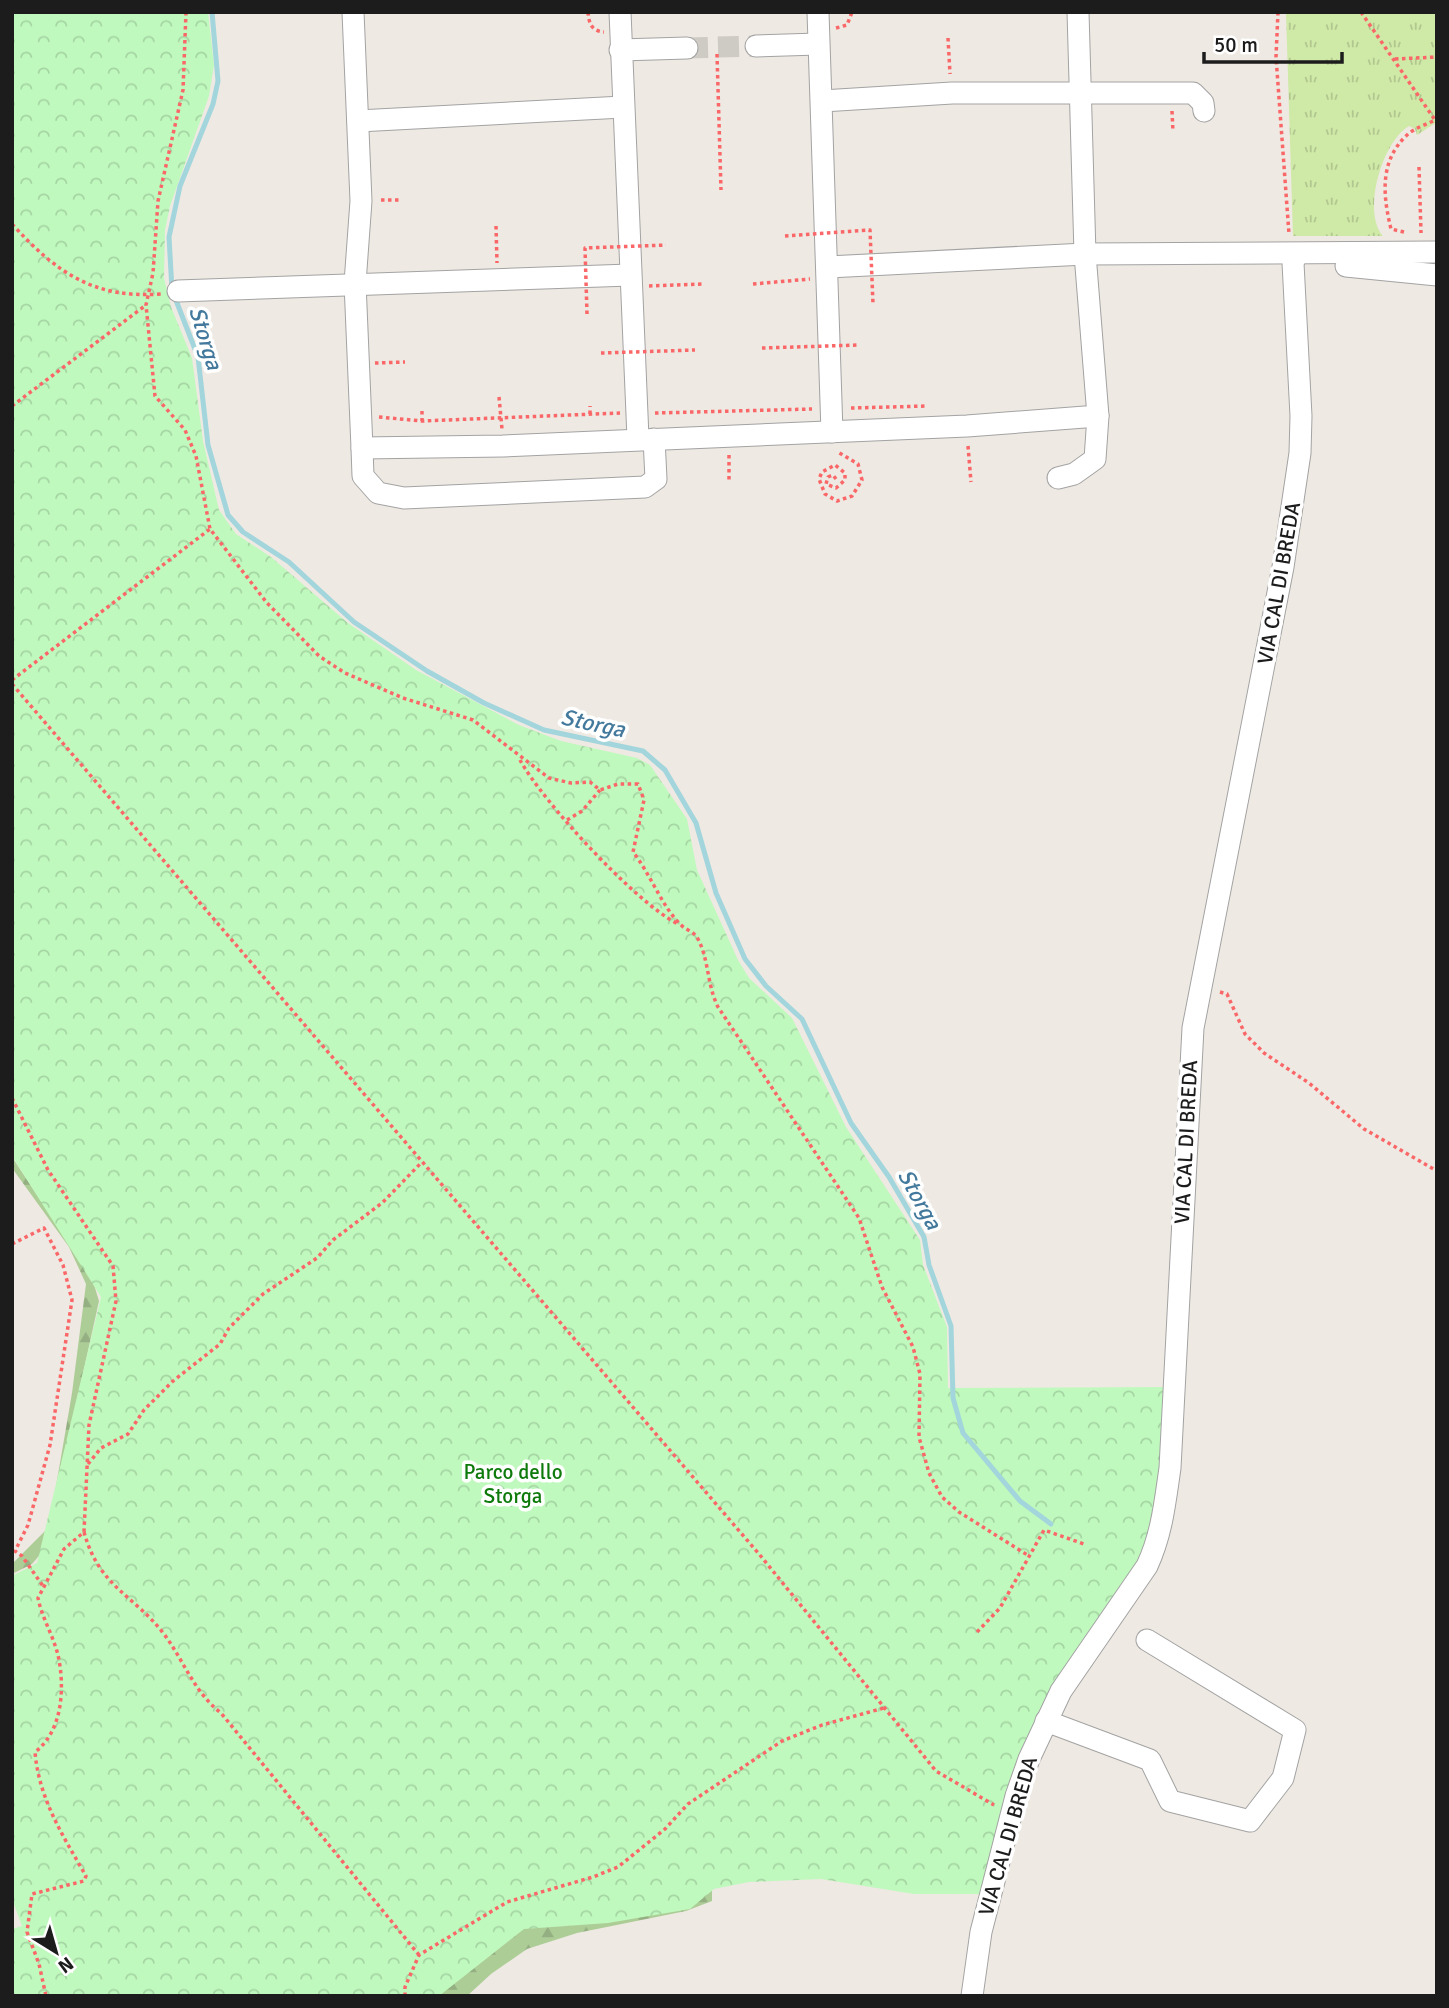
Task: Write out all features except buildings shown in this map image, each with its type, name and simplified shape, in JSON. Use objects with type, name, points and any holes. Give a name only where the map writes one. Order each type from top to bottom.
[{"type":"street","points":[[352,12],[361,201],[355,283],[363,475],[379,493],[404,498],[645,487],[656,480],[638,413],[620,12]]},
{"type":"street","points":[[818,12],[832,432]]},
{"type":"street","points":[[1058,478],[1074,474],[1095,459],[1098,416],[1084,254],[1078,12]]},
{"type":"street","points":[[756,46],[818,44]]},
{"type":"street","points":[[620,50],[687,48]]},
{"type":"street","points":[[822,101],[952,93],[1193,93],[1203,103],[1203,111]]},
{"type":"street","points":[[358,121],[623,107]]},
{"type":"street","points":[[828,272],[1084,254],[1437,252]]},
{"type":"street","points":[[1297,254],[1330,265],[1437,275]]},
{"type":"street","name":"VIA CAL DI BREDA","points":[[972,1996],[981,1931],[1029,1759],[1061,1691],[1147,1566],[1157,1545],[1163,1517],[1170,1468],[1189,1073],[1201,988],[1294,498],[1301,416],[1293,263],[1297,254]]},
{"type":"street","points":[[178,291],[498,279],[630,280]]},
{"type":"street","points":[[362,448],[503,446],[832,432],[1098,416]]},
{"type":"street","points":[[1046,1721],[1150,1760],[1170,1801],[1250,1821],[1283,1778],[1295,1730],[1147,1640]]},
{"type":"path","points":[[186,12],[183,90],[158,201],[153,273],[146,304],[155,396],[185,430],[196,456],[210,529],[246,580],[319,656],[345,673],[402,698],[473,720],[519,758],[549,778],[571,783],[590,782],[600,790]]},
{"type":"path","points":[[1278,12],[1276,57],[1288,233],[1297,254]]},
{"type":"path","points":[[1362,12],[1436,120],[1407,134],[1391,158],[1382,183],[1391,229],[1419,235],[1422,233],[1419,167]]},
{"type":"path","points":[[948,38],[952,93]]},
{"type":"path","points":[[718,56],[721,192]]},
{"type":"path","points":[[1395,59],[1437,57]]},
{"type":"path","points":[[12,224],[51,264],[86,286],[120,294],[148,295]]},
{"type":"path","points":[[496,226],[498,279]]},
{"type":"path","points":[[785,236],[870,230],[873,303]]},
{"type":"path","points":[[587,314],[585,248],[666,244]]},
{"type":"path","points":[[753,284],[828,272]]},
{"type":"path","points":[[630,280],[703,284]]},
{"type":"path","points":[[12,406],[146,304]]},
{"type":"path","points":[[762,348],[859,345]]},
{"type":"path","points":[[601,353],[695,350]]},
{"type":"path","points":[[359,364],[405,362]]},
{"type":"path","points":[[590,406],[590,414]]},
{"type":"path","points":[[362,415],[422,421],[590,414],[939,406]]},
{"type":"path","points":[[422,411],[422,421]]},
{"type":"path","points":[[832,432],[832,448],[858,464],[861,470],[858,490],[845,501],[830,498],[820,487],[819,480],[829,467],[841,467],[845,480],[836,488],[826,484],[831,475],[836,479]]},
{"type":"path","points":[[729,436],[729,481]]},
{"type":"path","points":[[210,529],[12,682],[759,1554],[936,1771],[967,1792],[1012,1814]]},
{"type":"path","points":[[519,758],[533,783],[631,890],[657,912],[696,935],[709,990],[718,1007],[859,1218],[882,1287],[913,1347],[920,1374],[919,1437],[929,1473],[942,1497],[1029,1556]]},
{"type":"path","points":[[567,820],[582,811],[600,790],[618,784],[638,784],[644,800],[633,852],[649,872],[681,925]]},
{"type":"path","points":[[1201,988],[1227,994],[1245,1034],[1264,1053],[1309,1083],[1364,1129],[1437,1171]]},
{"type":"path","points":[[12,1098],[52,1177],[75,1206],[113,1266],[116,1301],[89,1425],[84,1532],[91,1557],[102,1572],[163,1633],[204,1699],[221,1713],[419,1955]]},
{"type":"path","points":[[88,1464],[101,1448],[128,1434],[144,1410],[173,1381],[220,1344],[229,1328],[263,1294],[317,1258],[333,1240],[382,1203],[422,1161]]},
{"type":"path","points":[[12,1244],[44,1228],[63,1265],[72,1300],[50,1445],[28,1525],[15,1551],[22,1556],[43,1586]]},
{"type":"path","points":[[977,1632],[1000,1608],[1044,1530],[1084,1544]]},
{"type":"path","points":[[46,1996],[39,1964],[27,1932],[32,1894],[83,1881],[86,1876],[58,1829],[37,1774],[35,1752],[53,1732],[60,1709],[61,1676],[57,1655],[38,1598],[64,1549],[84,1532]]},
{"type":"path","points":[[405,1996],[405,1987],[419,1955],[507,1902],[618,1867],[665,1829],[688,1804],[782,1741],[822,1725],[884,1708]]},
{"type":"green space","name":"Parco dello Storga","points":[[12,12],[208,12],[214,65],[209,96],[170,206],[165,230],[164,278],[171,307],[192,358],[203,441],[219,510],[236,534],[271,557],[348,623],[416,670],[519,725],[561,741],[637,758],[650,765],[687,819],[697,870],[738,960],[749,978],[792,1018],[846,1127],[920,1240],[923,1265],[947,1327],[948,1388],[1169,1387],[1166,1469],[1150,1547],[1082,1644],[986,1894],[914,1894],[821,1879],[749,1882],[714,1889],[690,1909],[608,1923],[524,1929],[439,1996],[12,1996],[12,1929],[22,1926],[12,1899],[12,1576],[37,1563],[101,1297],[12,1156]]},
{"type":"green space","points":[[1286,12],[1437,12],[1437,122],[1417,135],[1415,129],[1409,126],[1399,134],[1383,161],[1374,211],[1383,236],[1293,236]]},
{"type":"green space","points":[[12,1157],[92,1278],[99,1301],[44,1550],[32,1564],[12,1574],[12,1564],[49,1527],[72,1393],[86,1284],[69,1247],[12,1168]]},
{"type":"green space","points":[[712,1885],[712,1901],[686,1911],[577,1933],[527,1949],[491,1974],[467,1996],[436,1996],[522,1928]]},
{"type":"waterway","name":"Storga","points":[[212,12],[218,81],[213,104],[180,186],[169,237],[172,290],[198,357],[208,445],[228,515],[243,532],[289,562],[354,622],[427,671],[484,703],[544,730],[643,751],[665,770],[696,823],[716,893],[745,959],[766,986],[802,1019],[851,1123],[889,1177],[924,1237],[929,1265],[951,1326],[953,1398],[963,1433],[1020,1501],[1051,1524]]},
{"type":"tunnel","points":[[687,48],[756,46]]}]
